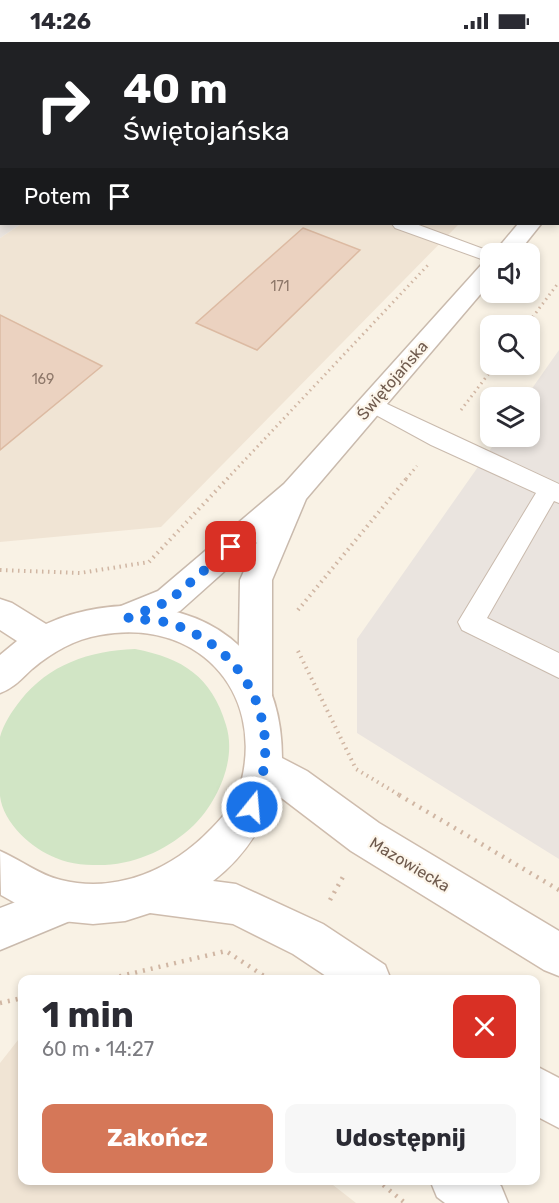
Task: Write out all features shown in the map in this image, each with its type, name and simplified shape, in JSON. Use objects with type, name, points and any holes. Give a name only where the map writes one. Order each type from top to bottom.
[{"type":"main road","points":[[514,243],[529,225]]},
{"type":"main road","name":"Świętojańska","points":[[128,618],[169,601],[294,492],[480,280]]},
{"type":"main road","name":"Świętojańska","points":[[255,695],[256,580],[294,492]]},
{"type":"main road","points":[[0,613],[45,641]]},
{"type":"main road","points":[[0,678],[8,668],[45,641],[86,624],[128,618],[168,623],[204,638],[234,662],[255,695],[265,730],[264,768],[252,807],[228,843],[194,873],[152,894],[110,904],[68,902],[31,891],[0,871]]},
{"type":"main road","name":"Mazowiecka","points":[[264,768],[294,784],[365,837],[559,955]]},
{"type":"main road","points":[[152,894],[236,904],[308,939],[362,975]]},
{"type":"main road","points":[[0,929],[68,902]]},
{"type":"main road","points":[[540,1092],[559,1105]]},
{"type":"main road","points":[[461,1185],[484,1203]]},
{"type":"lane","points":[[404,225],[480,252]]},
{"type":"lane","points":[[372,404],[439,439],[554,491],[471,622],[559,666]]},
{"type":"path","points":[[0,570],[80,573],[149,562],[450,242]]},
{"type":"path","points":[[534,315],[559,282]]},
{"type":"path","points":[[292,618],[439,439],[488,375]]},
{"type":"path","points":[[297,647],[356,769],[559,890]]},
{"type":"path","points":[[308,939],[393,792]]},
{"type":"path","points":[[125,975],[226,951],[262,975]]},
{"type":"path","points":[[0,1003],[18,999]]},
{"type":"path","points":[[383,1185],[405,1203]]},
{"type":"shaded area","points":[[0,225],[20,225],[0,238]]},
{"type":"shaded area","points":[[20,225],[458,225],[161,527],[0,542],[0,238]]},
{"type":"shaded area","points":[[559,350],[559,859],[357,733],[357,639],[492,447],[540,447],[540,387],[533,387]]},
{"type":"shaded area","points":[[18,1040],[18,1185],[333,1185],[356,1203],[0,1203],[0,1063]]},
{"type":"green space","points":[[135,649],[181,664],[204,682],[213,694],[229,738],[229,752],[223,779],[211,804],[194,825],[175,841],[153,853],[118,864],[68,862],[47,854],[29,842],[7,816],[0,796],[1,732],[8,718],[31,688],[57,669],[86,657]]},
{"type":"building","points":[[303,228],[360,250],[257,350],[196,323]]},
{"type":"building","points":[[0,315],[102,366],[0,450]]},
{"type":"route","points":[[231,547],[169,601],[128,618],[168,623],[204,638],[234,662],[255,695],[265,730],[264,768],[252,807]]}]
